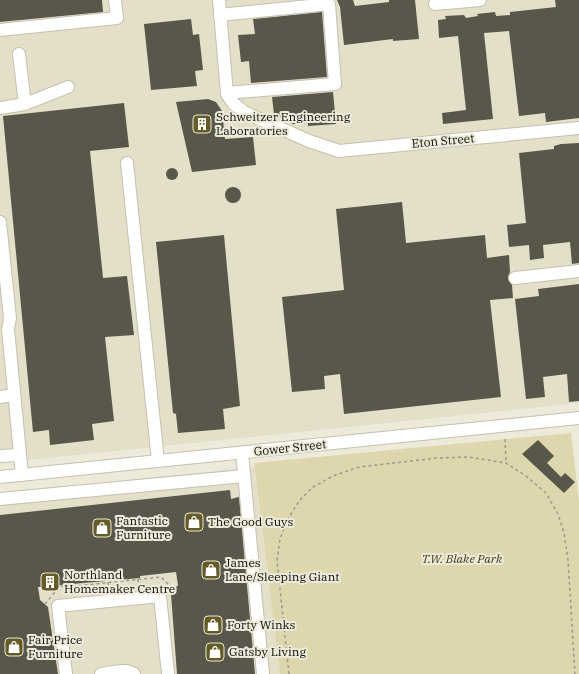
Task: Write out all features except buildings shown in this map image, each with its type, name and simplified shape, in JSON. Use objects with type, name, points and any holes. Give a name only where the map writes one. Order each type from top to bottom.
[{"type":"street","points":[[0,30],[117,18],[115,0]]},
{"type":"street","points":[[219,0],[220,15],[227,93],[335,84],[329,4],[220,15]]},
{"type":"street","points":[[435,4],[480,0]]},
{"type":"street","points":[[20,54],[25,104]]},
{"type":"street","points":[[0,108],[25,104],[68,86]]},
{"type":"street","name":"Eton Street","points":[[227,93],[233,103],[244,112],[309,141],[339,151],[579,128]]},
{"type":"street","points":[[127,163],[158,461]]},
{"type":"street","points":[[0,222],[10,318],[8,330],[22,475]]},
{"type":"street","points":[[515,278],[579,271]]},
{"type":"street","points":[[0,397],[14,395]]},
{"type":"street","name":"Gower Street","points":[[0,477],[579,418]]},
{"type":"street","points":[[242,453],[263,674]]},
{"type":"street","points":[[0,457],[20,455]]},
{"type":"street","points":[[53,472],[55,493]]},
{"type":"street","points":[[0,499],[244,476]]},
{"type":"street","points":[[66,674],[58,606],[160,596],[168,674]]},
{"type":"street","points":[[101,674],[123,671],[134,674]]},
{"type":"path","points":[[505,439],[506,463]]},
{"type":"path","points":[[289,674],[277,561],[280,539],[288,519],[299,500],[313,487],[333,476],[359,467],[437,458],[468,457],[506,463],[526,476],[546,493],[558,514],[564,533],[568,560],[575,674]]},
{"type":"path","points":[[45,604],[60,586],[76,586],[161,577],[174,590]]},
{"type":"shaded area","points":[[0,0],[579,0],[579,403],[0,463]]},
{"type":"shaded area","points":[[254,467],[280,674],[0,674],[0,493]]},
{"type":"green space","name":"T.W. Blake Park","points":[[571,433],[579,501],[579,674],[280,674],[254,463]]},
{"type":"place","name":"Schweitzer Engineering Laboratories","points":[[202,124]]},
{"type":"place","name":"The Good Guys","points":[[194,522]]},
{"type":"place","name":"Fantastic Furniture","points":[[102,528]]},
{"type":"place","name":"James Lane/Sleeping Giant","points":[[211,570]]},
{"type":"place","name":"Northland Homemaker Centre","points":[[50,582]]},
{"type":"place","name":"Forty Winks","points":[[213,625]]},
{"type":"place","name":"Fair Price Furniture","points":[[14,647]]},
{"type":"place","name":"Gatsby Living","points":[[215,652]]}]
